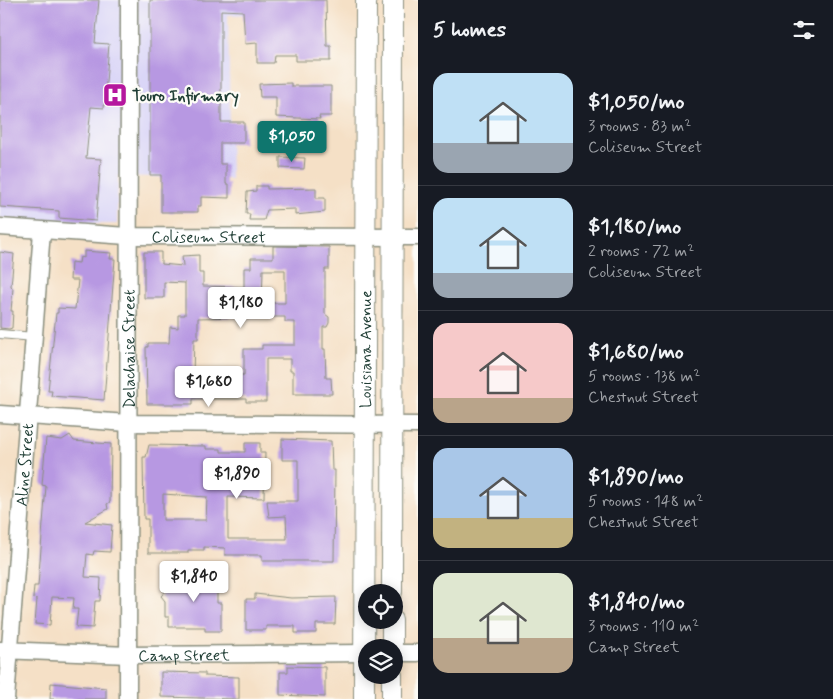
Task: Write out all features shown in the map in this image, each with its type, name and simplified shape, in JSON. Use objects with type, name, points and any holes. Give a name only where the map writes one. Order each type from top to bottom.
[{"type":"street","name":"Delachaise Street","points":[[128,699],[129,0]]},
{"type":"street","name":"Louisiana Avenue","points":[[365,639],[366,0]]},
{"type":"street","name":"Louisiana Avenue","points":[[392,584],[393,0]]},
{"type":"street","name":"Coliseum Street","points":[[0,227],[128,236],[418,237]]},
{"type":"street","name":"Aline Street","points":[[6,699],[5,650],[28,416],[42,230]]},
{"type":"street","points":[[0,414],[128,423],[418,425]]},
{"type":"street","name":"Camp Street","points":[[5,650],[129,655],[358,653]]},
{"type":"street","points":[[403,653],[418,653]]},
{"type":"street","name":"Louisiana Avenue","points":[[364,684],[364,699]]},
{"type":"street","points":[[392,684],[392,699]]},
{"type":"lane","points":[[0,334],[34,337]]},
{"type":"shaded area","name":"Touro Infirmary","points":[[0,0],[264,0],[264,14],[228,15],[231,179],[118,176],[117,224],[52,224],[0,218]]},
{"type":"building","points":[[0,0],[99,0],[95,43],[109,44],[104,108],[91,107],[86,158],[101,159],[96,221],[59,218],[59,211],[0,207]]},
{"type":"building","points":[[150,0],[326,0],[327,46],[331,46],[331,61],[296,61],[296,55],[275,55],[274,63],[257,63],[257,43],[245,44],[243,11],[221,10],[221,122],[244,122],[244,143],[220,143],[220,164],[226,164],[226,184],[229,184],[229,198],[201,197],[201,206],[198,206],[198,212],[161,212],[161,175],[150,175]]},
{"type":"building","points":[[291,83],[291,86],[331,86],[331,116],[319,116],[320,119],[276,117],[276,97],[260,97],[259,84]]},
{"type":"building","points":[[280,157],[305,158],[304,169],[280,168]]},
{"type":"building","points":[[256,186],[267,186],[267,189],[316,188],[316,198],[325,198],[325,212],[295,215],[295,209],[267,210],[264,220],[249,220],[250,214],[246,214],[247,192],[256,191]]},
{"type":"building","points":[[273,246],[329,247],[329,269],[325,269],[325,314],[329,317],[329,323],[327,327],[323,327],[323,349],[325,349],[326,378],[331,378],[332,394],[293,394],[293,371],[290,371],[290,359],[266,359],[266,402],[246,402],[246,399],[193,399],[193,404],[147,404],[146,347],[148,347],[148,343],[169,343],[170,327],[178,328],[178,315],[185,315],[185,283],[164,282],[164,298],[144,298],[144,252],[161,252],[161,264],[183,266],[182,256],[199,255],[199,273],[203,273],[203,286],[244,287],[244,268],[251,268],[251,258],[273,258]],"holes":[[[263,270],[285,270],[285,303],[262,303]],[[285,317],[285,322],[295,322],[295,345],[262,345],[262,349],[244,349],[244,375],[193,375],[194,339],[198,339],[198,318]]]},
{"type":"building","points":[[84,251],[111,253],[110,259],[115,259],[104,400],[51,396],[52,391],[48,391],[56,313],[58,313],[58,308],[75,309],[78,280],[70,280],[71,262],[79,263],[80,257],[84,258]]},
{"type":"building","points":[[0,252],[14,254],[11,286],[13,288],[12,328],[9,329],[0,328]]},
{"type":"building","points":[[70,435],[74,441],[111,444],[110,502],[107,504],[108,509],[85,522],[112,525],[110,552],[94,551],[93,555],[87,554],[85,577],[101,578],[100,601],[95,601],[93,628],[76,627],[78,609],[73,609],[74,598],[52,597],[50,625],[35,624],[37,599],[33,598],[34,586],[38,586],[46,486],[42,485],[46,438],[62,440]]},
{"type":"building","points":[[282,439],[331,441],[332,470],[335,470],[334,561],[262,561],[262,555],[225,555],[225,548],[204,547],[204,550],[188,550],[188,553],[148,553],[148,519],[144,519],[143,457],[146,457],[149,445],[206,446],[206,449],[221,449],[221,452],[245,452],[245,443],[260,443],[260,453],[265,453],[264,498],[228,497],[228,539],[287,539],[286,516],[269,517],[267,501],[298,501],[298,460],[282,460]],"holes":[[[163,494],[207,497],[206,520],[163,520]]]},
{"type":"building","points":[[182,572],[195,572],[195,576],[217,576],[217,603],[221,603],[221,631],[205,631],[205,627],[169,627],[169,617],[165,617],[165,601],[161,596],[170,586],[182,586]]},
{"type":"building","points":[[255,594],[291,598],[336,597],[335,624],[316,624],[316,633],[295,633],[295,626],[266,626],[266,630],[246,630],[246,599],[255,599]]},
{"type":"building","points":[[288,666],[325,667],[325,697],[280,695],[280,672],[288,672]]},
{"type":"building","points":[[161,672],[205,673],[205,676],[239,677],[239,699],[161,697]]},
{"type":"building","points":[[51,683],[106,688],[106,699],[50,699]]},
{"type":"place","name":"Touro Infirmary","points":[[115,95]]}]
